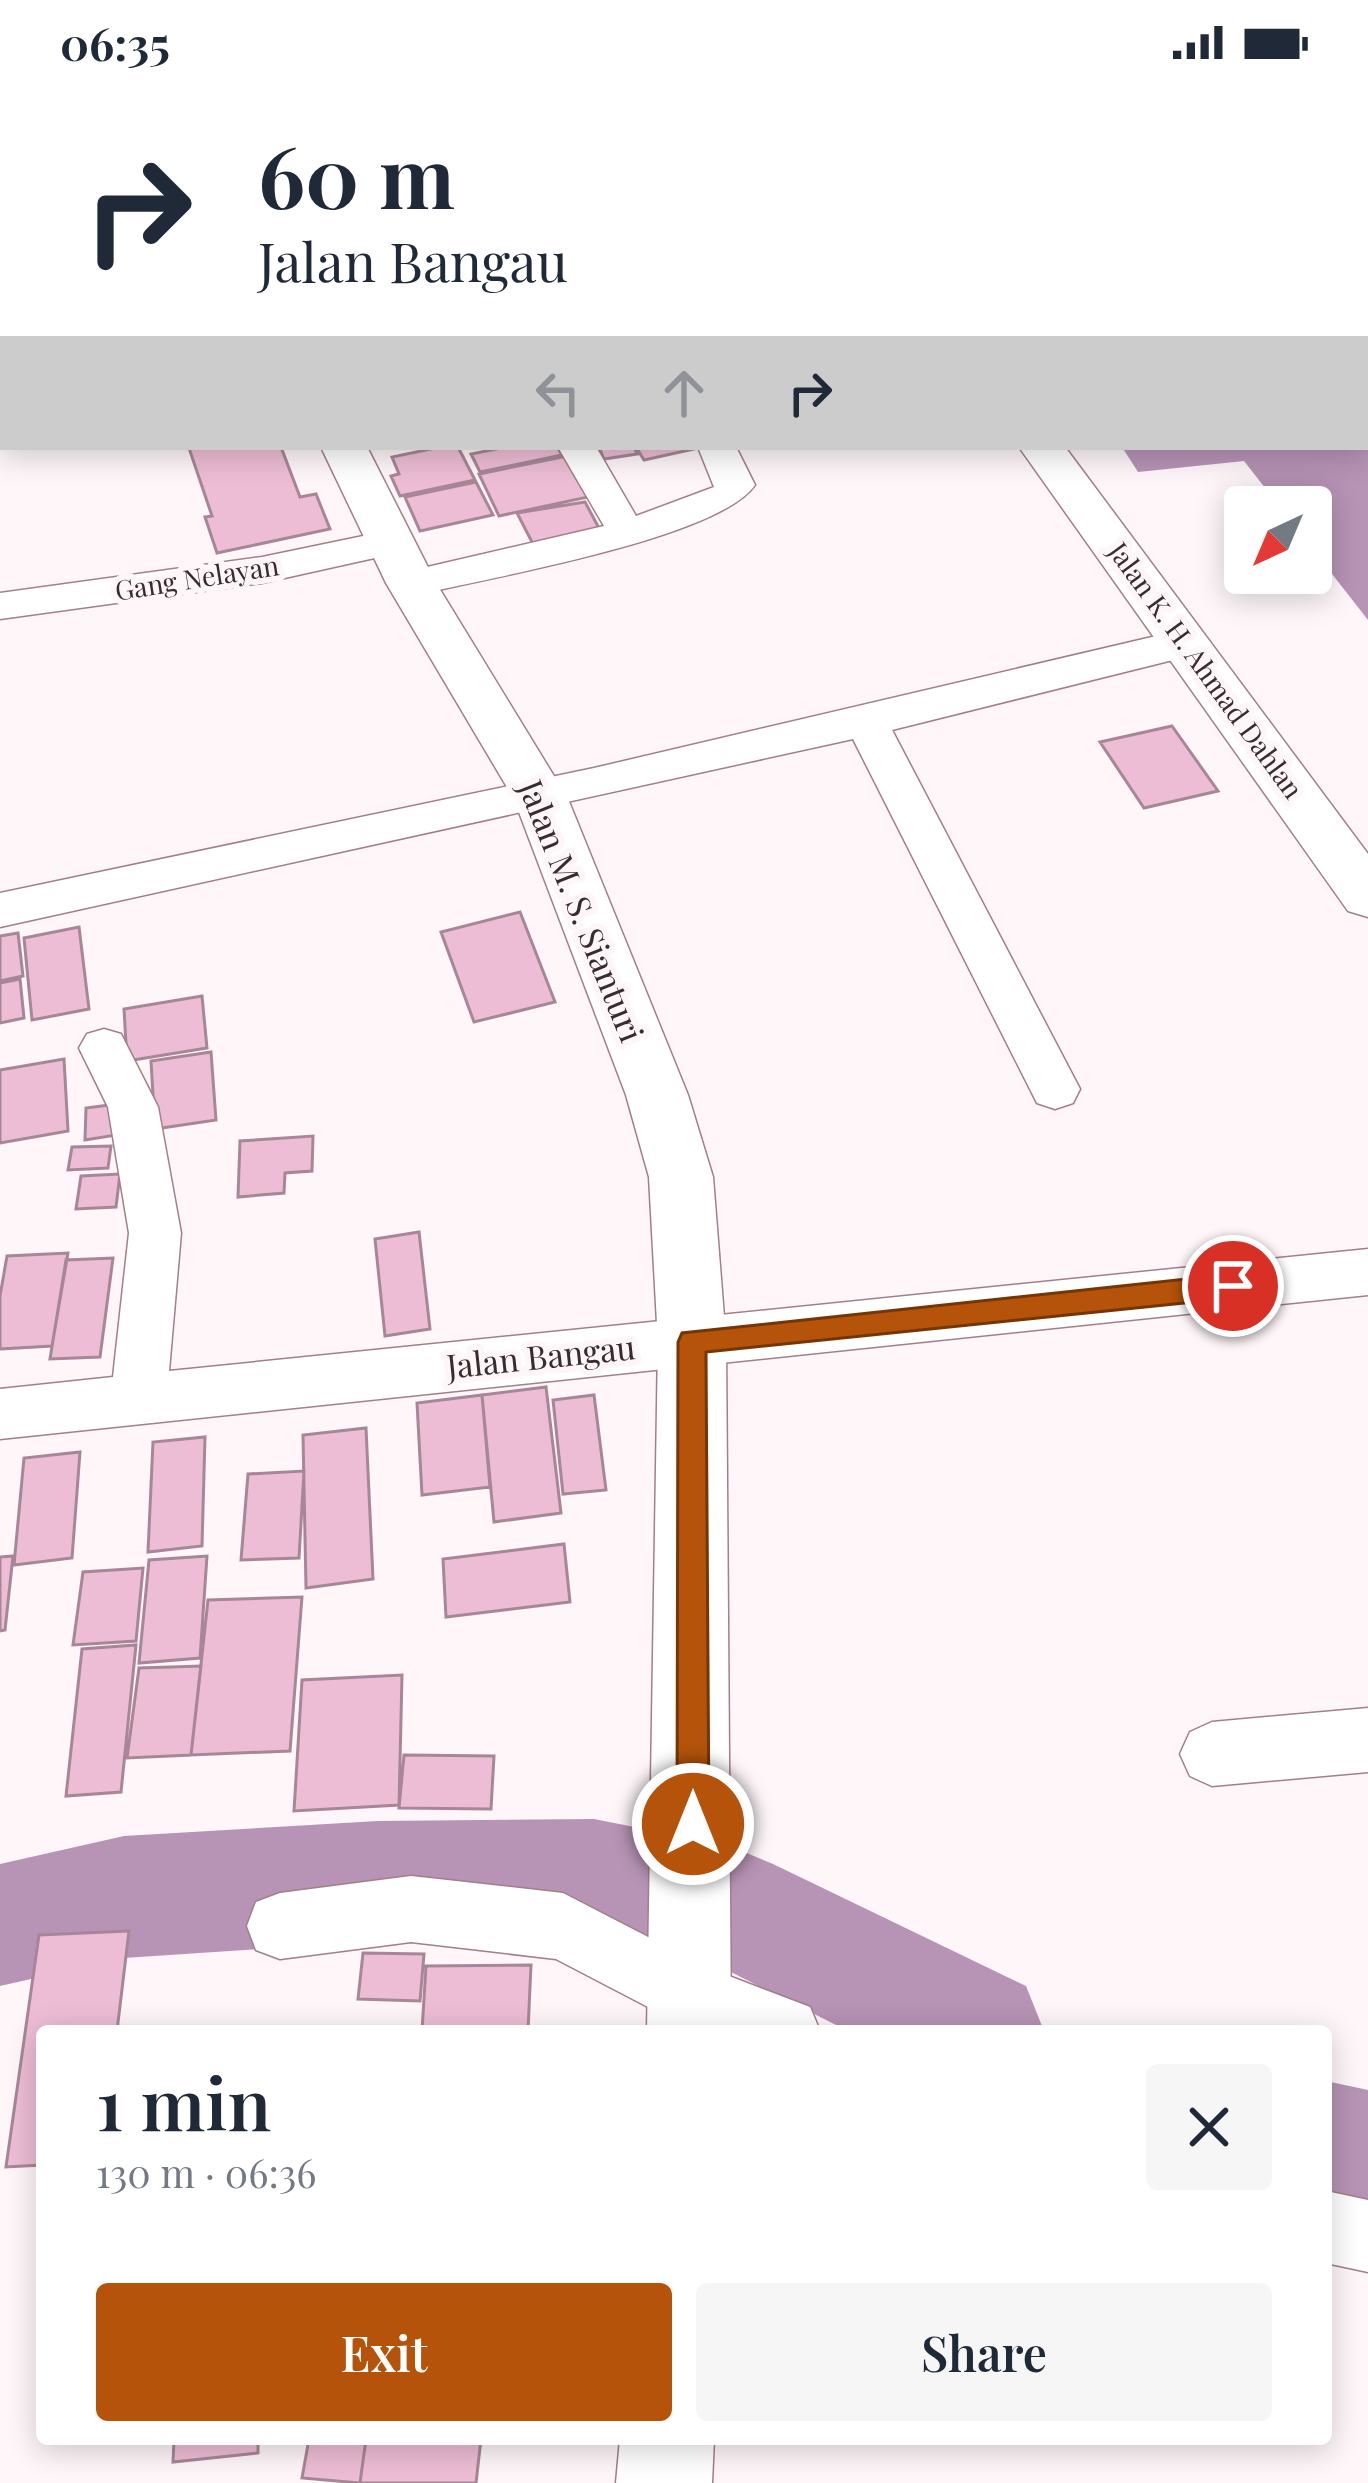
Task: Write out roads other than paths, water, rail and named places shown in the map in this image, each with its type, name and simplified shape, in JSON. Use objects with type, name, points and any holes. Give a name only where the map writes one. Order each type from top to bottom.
[{"type":"street","name":"Jalan M. S. Sianturi","points":[[346,450],[402,563],[542,799],[657,1095],[681,1177],[692,1342],[690,1997]]},
{"type":"street","points":[[580,450],[627,533]]},
{"type":"street","name":"Gang Nelayan","points":[[0,606],[262,570],[402,563],[627,533],[734,490],[736,484],[719,450]]},
{"type":"street","name":"Jalan K. H. Ahmad Dahlan","points":[[1044,450],[1368,896]]},
{"type":"street","points":[[0,910],[542,799],[867,724],[1186,643]]},
{"type":"street","points":[[867,724],[1055,1089]]},
{"type":"street","points":[[104,1048],[134,1107],[155,1234],[140,1396]]},
{"type":"street","name":"Jalan Bangau","points":[[0,1414],[1368,1272]]},
{"type":"street","points":[[1213,1754],[1368,1740]]},
{"type":"street","points":[[280,1925],[411,1910],[563,1926],[690,1997],[769,2025]]},
{"type":"street","points":[[1332,2228],[1368,2236]]},
{"type":"street","points":[[664,2483],[667,2445]]},
{"type":"waterway","points":[[0,1925],[124,1897],[378,1881],[594,1879],[730,1907],[969,2025]]},
{"type":"waterway","points":[[1332,2147],[1368,2155]]}]
